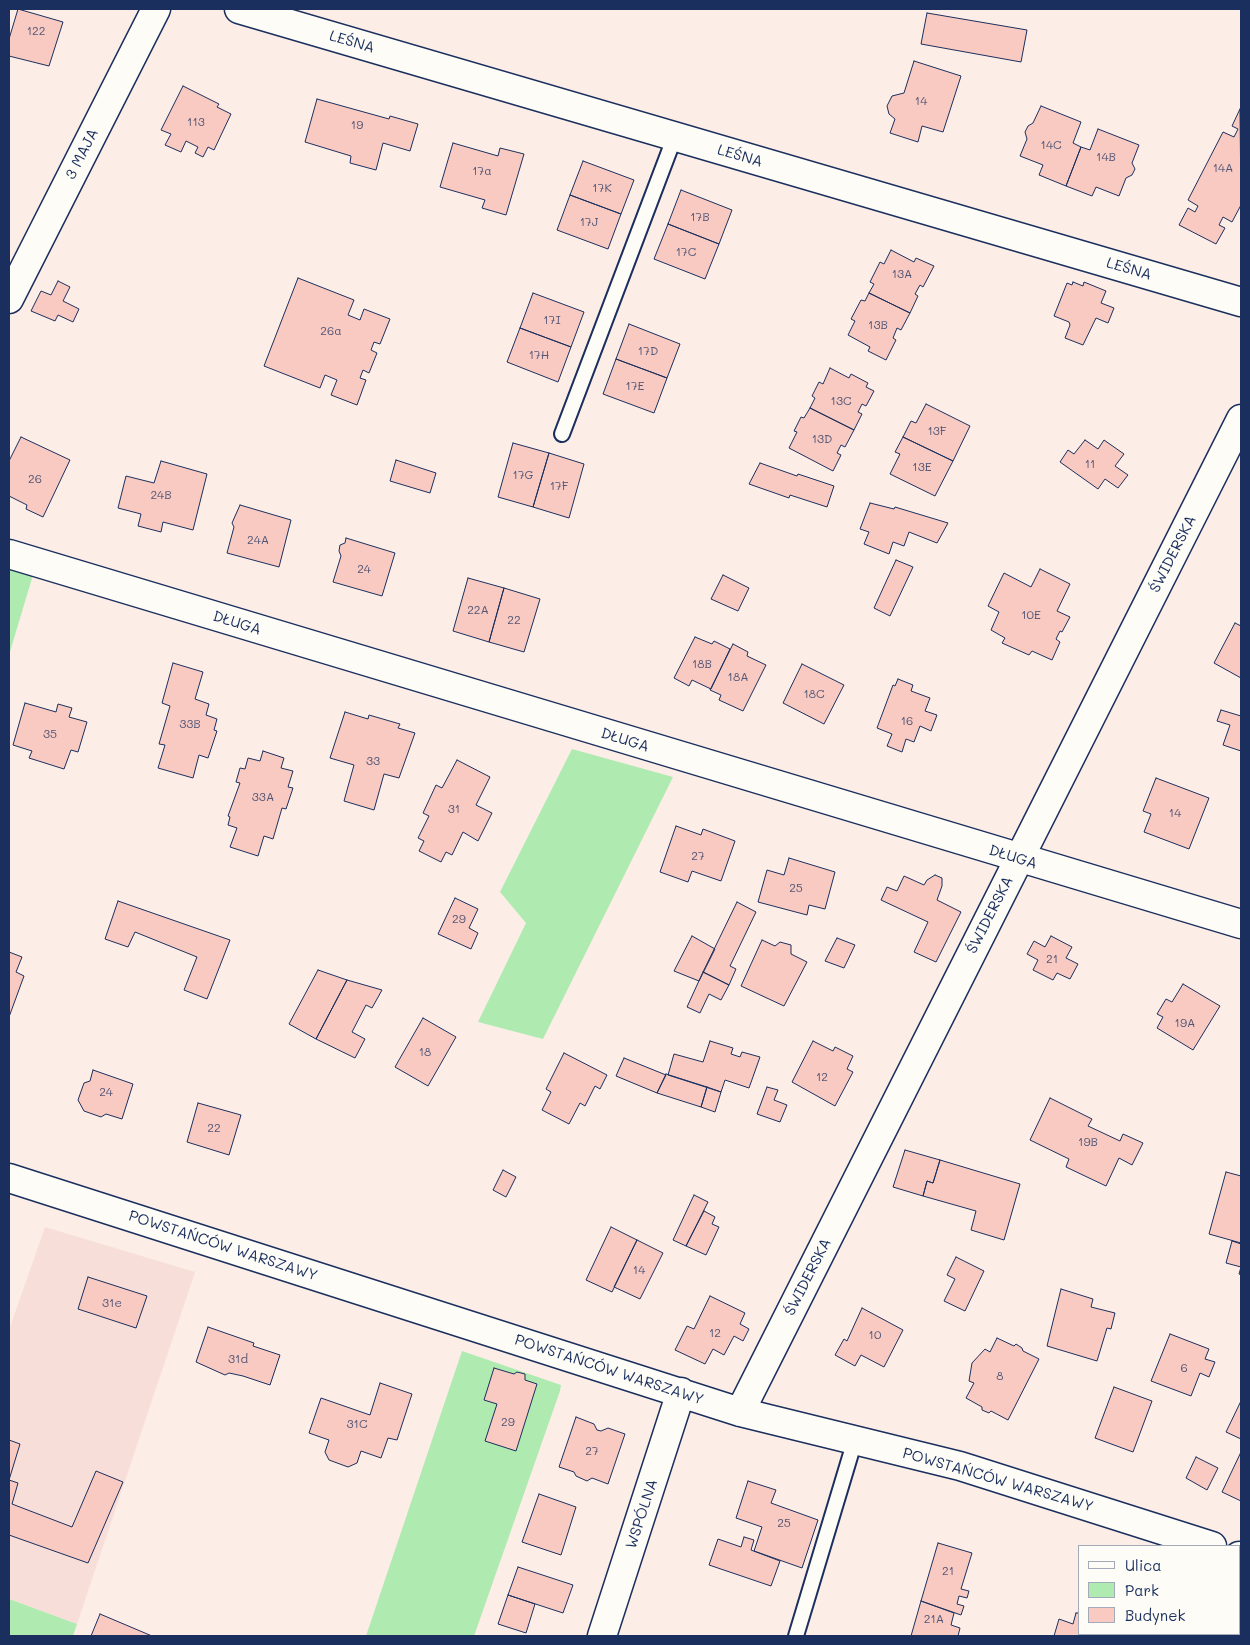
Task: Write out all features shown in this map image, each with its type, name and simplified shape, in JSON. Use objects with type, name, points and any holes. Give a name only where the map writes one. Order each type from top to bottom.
[{"type":"street","name":"3 MAJA","points":[[9,299],[156,9]]},
{"type":"street","name":"LEŚNA","points":[[239,9],[1241,302]]},
{"type":"street","name":"ŚWIDERSKA","points":[[740,1412],[1241,419]]},
{"type":"street","name":"DŁUGA","points":[[9,554],[1241,924]]},
{"type":"street","name":"POWSTAŃCÓW WARSZAWY","points":[[9,1178],[740,1412],[960,1466],[1207,1545]]},
{"type":"street","name":"WSPÓLNA","points":[[602,1636],[681,1392]]},
{"type":"lane","points":[[562,434],[675,136]]},
{"type":"lane","points":[[796,1636],[856,1440]]},
{"type":"shaded area","points":[[45,1227],[195,1272],[77,1624],[9,1599],[9,1330]]},
{"type":"green space","points":[[9,567],[33,575],[9,655]]},
{"type":"green space","points":[[572,749],[673,777],[543,1039],[478,1022],[526,923],[500,892]]},
{"type":"green space","points":[[462,1351],[561,1385],[560,1391],[474,1636],[366,1636]]},
{"type":"green space","points":[[9,1599],[77,1624],[73,1636],[9,1636]]},
{"type":"building","points":[[18,9],[63,22],[49,66],[9,56],[9,39]]},
{"type":"building","points":[[927,13],[1027,30],[1021,62],[921,44]]},
{"type":"building","points":[[914,61],[961,76],[943,132],[922,126],[918,142],[890,133],[895,119],[889,114],[887,106],[892,96],[904,93]]},
{"type":"building","points":[[183,86],[219,104],[217,107],[231,114],[214,150],[208,147],[203,157],[195,153],[198,147],[186,141],[181,152],[165,145],[171,134],[161,130]]},
{"type":"building","points":[[317,99],[389,119],[390,116],[418,124],[410,151],[383,143],[376,170],[350,163],[351,156],[305,142]]},
{"type":"building","points":[[1041,106],[1081,122],[1073,143],[1081,147],[1066,186],[1039,175],[1043,165],[1020,156],[1027,139],[1025,132],[1028,126],[1033,123]]},
{"type":"building","points":[[1240,109],[1241,205],[1232,222],[1223,217],[1219,225],[1225,228],[1216,244],[1179,225],[1188,208],[1195,212],[1198,206],[1188,200],[1223,132],[1234,137],[1238,129],[1232,126]]},
{"type":"building","points":[[1098,129],[1139,145],[1132,163],[1135,169],[1132,175],[1126,178],[1119,196],[1096,187],[1092,196],[1066,186],[1081,147],[1090,150]]},
{"type":"building","points":[[453,143],[498,156],[500,148],[524,154],[506,215],[482,208],[485,200],[440,187]]},
{"type":"building","points":[[583,161],[634,180],[621,214],[570,195]]},
{"type":"building","points":[[681,190],[732,210],[719,244],[668,224]]},
{"type":"building","points":[[570,195],[621,214],[608,249],[557,230]]},
{"type":"building","points":[[668,224],[719,244],[705,279],[654,259]]},
{"type":"building","points":[[891,250],[914,262],[916,258],[934,266],[923,287],[920,285],[915,294],[918,296],[910,313],[869,293],[874,284],[870,282],[880,262],[884,264]]},
{"type":"building","points":[[298,278],[354,300],[348,315],[360,320],[364,309],[390,319],[380,344],[374,342],[371,350],[377,353],[369,373],[363,370],[360,378],[366,380],[357,405],[331,395],[337,380],[325,375],[320,388],[264,366]]},
{"type":"building","points":[[58,281],[70,287],[63,301],[79,309],[73,322],[58,315],[55,321],[31,311],[41,291],[51,295]]},
{"type":"building","points":[[1073,282],[1083,286],[1084,282],[1106,291],[1101,303],[1114,308],[1108,323],[1096,318],[1083,345],[1065,338],[1070,325],[1069,322],[1054,316],[1067,283],[1072,285]]},
{"type":"building","points":[[533,293],[584,312],[571,347],[520,328]]},
{"type":"building","points":[[869,293],[910,313],[901,330],[897,328],[893,338],[896,340],[886,360],[868,351],[870,347],[848,335],[855,321],[851,319],[861,300],[865,301]]},
{"type":"building","points":[[629,324],[680,344],[667,378],[616,359]]},
{"type":"building","points":[[520,328],[571,347],[558,382],[507,362]]},
{"type":"building","points":[[616,359],[667,378],[654,413],[603,394]]},
{"type":"building","points":[[830,368],[849,378],[851,374],[868,383],[866,387],[874,391],[866,406],[862,404],[858,412],[862,414],[854,430],[810,408],[815,398],[812,396],[819,382],[823,384]]},
{"type":"building","points":[[926,404],[970,426],[953,461],[903,437],[911,421],[916,423]]},
{"type":"building","points":[[810,408],[854,430],[845,447],[841,445],[837,453],[841,455],[833,471],[789,448],[797,432],[794,431],[801,417],[804,418]]},
{"type":"building","points":[[21,437],[70,460],[43,517],[26,509],[27,505],[9,496],[9,461]]},
{"type":"building","points":[[903,437],[953,461],[935,496],[890,474],[900,454],[895,452]]},
{"type":"building","points":[[1085,440],[1098,449],[1104,440],[1124,454],[1115,466],[1128,475],[1118,488],[1105,479],[1098,489],[1060,462],[1068,450],[1074,454]]},
{"type":"building","points":[[513,443],[549,453],[533,507],[498,497]]},
{"type":"building","points":[[549,453],[584,464],[569,518],[533,507]]},
{"type":"building","points":[[396,460],[436,473],[430,493],[390,481]]},
{"type":"building","points":[[161,461],[207,474],[193,530],[163,522],[161,532],[138,526],[141,514],[118,508],[126,476],[154,483]]},
{"type":"building","points":[[760,463],[834,486],[827,507],[790,495],[789,498],[749,484]]},
{"type":"building","points":[[870,503],[894,509],[895,507],[948,523],[937,543],[909,532],[904,546],[893,542],[889,554],[864,544],[869,532],[860,529]]},
{"type":"building","points":[[240,505],[291,520],[279,567],[227,553],[234,527],[232,523]]},
{"type":"building","points":[[346,538],[395,553],[382,596],[333,582],[341,556],[339,551],[340,545],[345,543]]},
{"type":"building","points":[[896,560],[913,567],[890,616],[874,608]]},
{"type":"building","points":[[1040,569],[1070,584],[1057,611],[1070,617],[1056,639],[1060,642],[1052,660],[1032,651],[1029,655],[1002,643],[1005,638],[991,630],[999,612],[988,606],[1004,573],[1031,587]]},
{"type":"building","points":[[723,575],[749,588],[738,611],[711,599]]},
{"type":"building","points":[[468,578],[504,588],[489,642],[453,631]]},
{"type":"building","points":[[504,588],[540,599],[524,652],[489,642]]},
{"type":"building","points":[[1235,623],[1241,626],[1241,678],[1214,663]]},
{"type":"building","points":[[695,637],[712,644],[714,641],[730,649],[711,689],[692,680],[689,686],[674,678]]},
{"type":"building","points":[[733,644],[748,652],[747,656],[766,665],[743,711],[719,700],[721,695],[710,690]]},
{"type":"building","points":[[173,663],[203,672],[195,699],[209,704],[206,715],[217,719],[214,730],[217,731],[208,758],[199,755],[193,778],[158,768],[165,745],[159,744],[170,706],[162,703]]},
{"type":"building","points":[[802,664],[844,685],[824,724],[783,703]]},
{"type":"building","points":[[898,679],[913,685],[911,691],[930,698],[925,711],[937,715],[931,731],[920,726],[914,742],[906,739],[902,752],[887,746],[892,734],[877,728],[893,685],[895,686]]},
{"type":"building","points":[[25,703],[56,712],[58,704],[72,708],[69,717],[87,722],[78,752],[71,750],[64,769],[29,758],[32,751],[13,745]]},
{"type":"building","points":[[1221,710],[1241,716],[1241,751],[1223,745],[1230,725],[1217,721]]},
{"type":"building","points":[[345,712],[368,719],[369,715],[400,724],[398,728],[415,733],[399,778],[384,774],[374,810],[344,801],[354,765],[330,758]]},
{"type":"building","points":[[263,751],[284,758],[281,768],[293,771],[288,787],[293,788],[286,809],[282,808],[273,839],[264,836],[258,856],[230,847],[237,828],[228,825],[230,817],[228,816],[240,783],[236,782],[240,768],[245,769],[248,758],[260,761]]},
{"type":"building","points":[[457,760],[490,777],[476,805],[492,813],[478,841],[463,832],[452,855],[446,852],[441,862],[419,851],[424,841],[418,838],[429,816],[423,813],[436,785],[442,788]]},
{"type":"building","points":[[1156,778],[1209,798],[1189,849],[1144,832],[1151,814],[1143,811]]},
{"type":"building","points":[[676,826],[701,835],[703,829],[735,841],[721,881],[692,871],[688,882],[660,872]]},
{"type":"building","points":[[789,858],[835,872],[825,909],[809,905],[807,915],[758,902],[767,870],[784,875]]},
{"type":"building","points":[[935,875],[942,878],[942,886],[937,900],[961,912],[936,962],[914,952],[928,922],[881,900],[887,887],[897,891],[904,876],[924,885],[927,880]]},
{"type":"building","points":[[455,898],[478,909],[469,928],[478,933],[471,949],[438,934]]},
{"type":"building","points":[[118,901],[230,940],[207,999],[184,990],[197,957],[135,932],[128,947],[105,939]]},
{"type":"building","points":[[737,902],[756,912],[730,966],[736,969],[729,985],[703,972]]},
{"type":"building","points":[[692,936],[715,949],[699,981],[674,971]]},
{"type":"building","points":[[1051,936],[1072,947],[1066,958],[1078,964],[1070,979],[1057,973],[1053,980],[1033,970],[1038,960],[1027,954],[1034,941],[1045,947]]},
{"type":"building","points":[[837,938],[855,945],[844,968],[825,961]]},
{"type":"building","points":[[762,940],[775,946],[780,942],[791,945],[791,954],[807,962],[784,1006],[741,986]]},
{"type":"building","points":[[9,952],[22,957],[16,972],[24,976],[9,1017]]},
{"type":"building","points":[[318,970],[347,980],[316,1039],[289,1024]]},
{"type":"building","points":[[703,972],[729,985],[721,1000],[709,994],[700,1013],[687,1007]]},
{"type":"building","points":[[347,980],[382,990],[372,1008],[366,1005],[352,1032],[365,1039],[355,1058],[316,1039]]},
{"type":"building","points":[[1183,984],[1220,1006],[1193,1050],[1157,1028],[1163,1017],[1157,1014],[1166,999],[1172,1002]]},
{"type":"building","points":[[423,1018],[456,1037],[428,1086],[395,1067]]},
{"type":"building","points":[[710,1041],[733,1048],[731,1054],[740,1057],[742,1052],[760,1057],[749,1088],[725,1080],[721,1092],[668,1075],[674,1054],[703,1062]]},
{"type":"building","points":[[813,1041],[833,1051],[835,1047],[853,1056],[847,1069],[853,1072],[835,1106],[792,1082]]},
{"type":"building","points":[[564,1053],[607,1075],[600,1089],[595,1086],[585,1106],[580,1103],[569,1124],[542,1110],[551,1092],[546,1089]]},
{"type":"building","points":[[624,1058],[666,1075],[657,1093],[616,1076]]},
{"type":"building","points":[[93,1070],[133,1084],[122,1119],[106,1114],[101,1117],[84,1111],[78,1100],[84,1083],[90,1081]]},
{"type":"building","points":[[666,1074],[707,1087],[701,1107],[657,1093]]},
{"type":"building","points":[[707,1087],[721,1092],[715,1112],[701,1107]]},
{"type":"building","points":[[767,1087],[778,1090],[774,1100],[787,1105],[780,1122],[757,1114]]},
{"type":"building","points":[[1050,1098],[1092,1119],[1088,1126],[1120,1141],[1123,1134],[1143,1143],[1132,1165],[1119,1158],[1106,1186],[1066,1167],[1069,1159],[1030,1140]]},
{"type":"building","points":[[198,1103],[241,1115],[229,1155],[187,1142]]},
{"type":"building","points":[[905,1150],[940,1160],[933,1183],[927,1181],[923,1196],[893,1187]]},
{"type":"building","points":[[940,1160],[1020,1184],[1004,1240],[971,1230],[976,1211],[923,1196],[927,1181],[933,1183]]},
{"type":"building","points":[[503,1170],[516,1177],[506,1197],[493,1190]]},
{"type":"building","points":[[1226,1172],[1241,1176],[1241,1243],[1209,1234]]},
{"type":"building","points":[[694,1195],[708,1202],[686,1246],[673,1240]]},
{"type":"building","points":[[704,1211],[715,1217],[712,1224],[719,1227],[706,1255],[686,1246]]},
{"type":"building","points":[[611,1227],[637,1240],[612,1292],[586,1280]]},
{"type":"building","points":[[637,1240],[663,1253],[640,1299],[614,1287]]},
{"type":"building","points":[[1232,1241],[1241,1244],[1241,1267],[1226,1263]]},
{"type":"building","points":[[956,1257],[984,1271],[965,1311],[944,1301],[955,1279],[947,1275]]},
{"type":"building","points":[[88,1277],[147,1296],[136,1328],[78,1309]]},
{"type":"building","points":[[1061,1289],[1093,1299],[1091,1307],[1115,1313],[1111,1329],[1107,1328],[1097,1361],[1047,1346]]},
{"type":"building","points":[[710,1296],[745,1313],[740,1324],[749,1329],[743,1341],[734,1336],[724,1355],[713,1349],[705,1364],[675,1350],[687,1326],[694,1329]]},
{"type":"building","points":[[862,1308],[903,1330],[884,1367],[861,1355],[855,1366],[835,1355],[844,1339],[847,1341]]},
{"type":"building","points":[[208,1327],[254,1343],[253,1346],[280,1355],[270,1385],[243,1376],[229,1373],[225,1375],[196,1362]]},
{"type":"building","points":[[1170,1334],[1209,1349],[1205,1359],[1215,1362],[1209,1377],[1200,1373],[1191,1396],[1151,1381]]},
{"type":"building","points":[[997,1338],[1014,1346],[1016,1344],[1023,1351],[1039,1359],[1008,1420],[991,1411],[989,1413],[982,1410],[982,1407],[966,1398],[974,1383],[969,1381],[972,1363],[985,1349],[990,1352]]},
{"type":"building","points":[[494,1368],[514,1374],[517,1372],[525,1374],[525,1380],[537,1384],[516,1451],[485,1441],[497,1404],[484,1400]]},
{"type":"building","points":[[380,1383],[412,1394],[397,1440],[388,1438],[381,1458],[361,1451],[357,1463],[348,1467],[329,1460],[325,1452],[329,1440],[309,1433],[321,1398],[370,1415]]},
{"type":"building","points":[[1114,1387],[1152,1401],[1133,1452],[1095,1438]]},
{"type":"building","points":[[1241,1401],[1241,1439],[1226,1432]]},
{"type":"building","points":[[576,1417],[594,1424],[597,1430],[601,1431],[608,1428],[625,1434],[608,1484],[592,1478],[587,1481],[576,1476],[574,1472],[559,1467]]},
{"type":"building","points":[[9,1440],[20,1444],[9,1480]]},
{"type":"building","points":[[1241,1452],[1241,1501],[1222,1492]]},
{"type":"building","points":[[1196,1457],[1218,1468],[1207,1490],[1186,1478]]},
{"type":"building","points":[[96,1471],[123,1482],[88,1563],[9,1535],[9,1480],[18,1483],[12,1504],[72,1527]]},
{"type":"building","points":[[748,1481],[776,1490],[771,1503],[818,1520],[802,1568],[754,1551],[762,1527],[736,1518]]},
{"type":"building","points":[[539,1494],[576,1507],[561,1555],[522,1542]]},
{"type":"building","points":[[744,1537],[754,1540],[751,1550],[780,1561],[771,1586],[709,1565],[718,1539],[741,1547]]},
{"type":"building","points":[[938,1543],[972,1553],[961,1589],[969,1591],[967,1598],[959,1596],[957,1604],[964,1606],[961,1615],[921,1601]]},
{"type":"building","points":[[518,1567],[573,1585],[563,1613],[508,1595]]},
{"type":"building","points":[[508,1595],[535,1604],[526,1633],[498,1624]]},
{"type":"building","points":[[921,1601],[954,1613],[951,1625],[960,1628],[958,1636],[911,1636]]},
{"type":"building","points":[[1076,1613],[1078,1613],[1078,1635],[1109,1636],[1054,1636],[1059,1619],[1073,1624]]},
{"type":"building","points":[[100,1614],[152,1636],[91,1636]]}]
